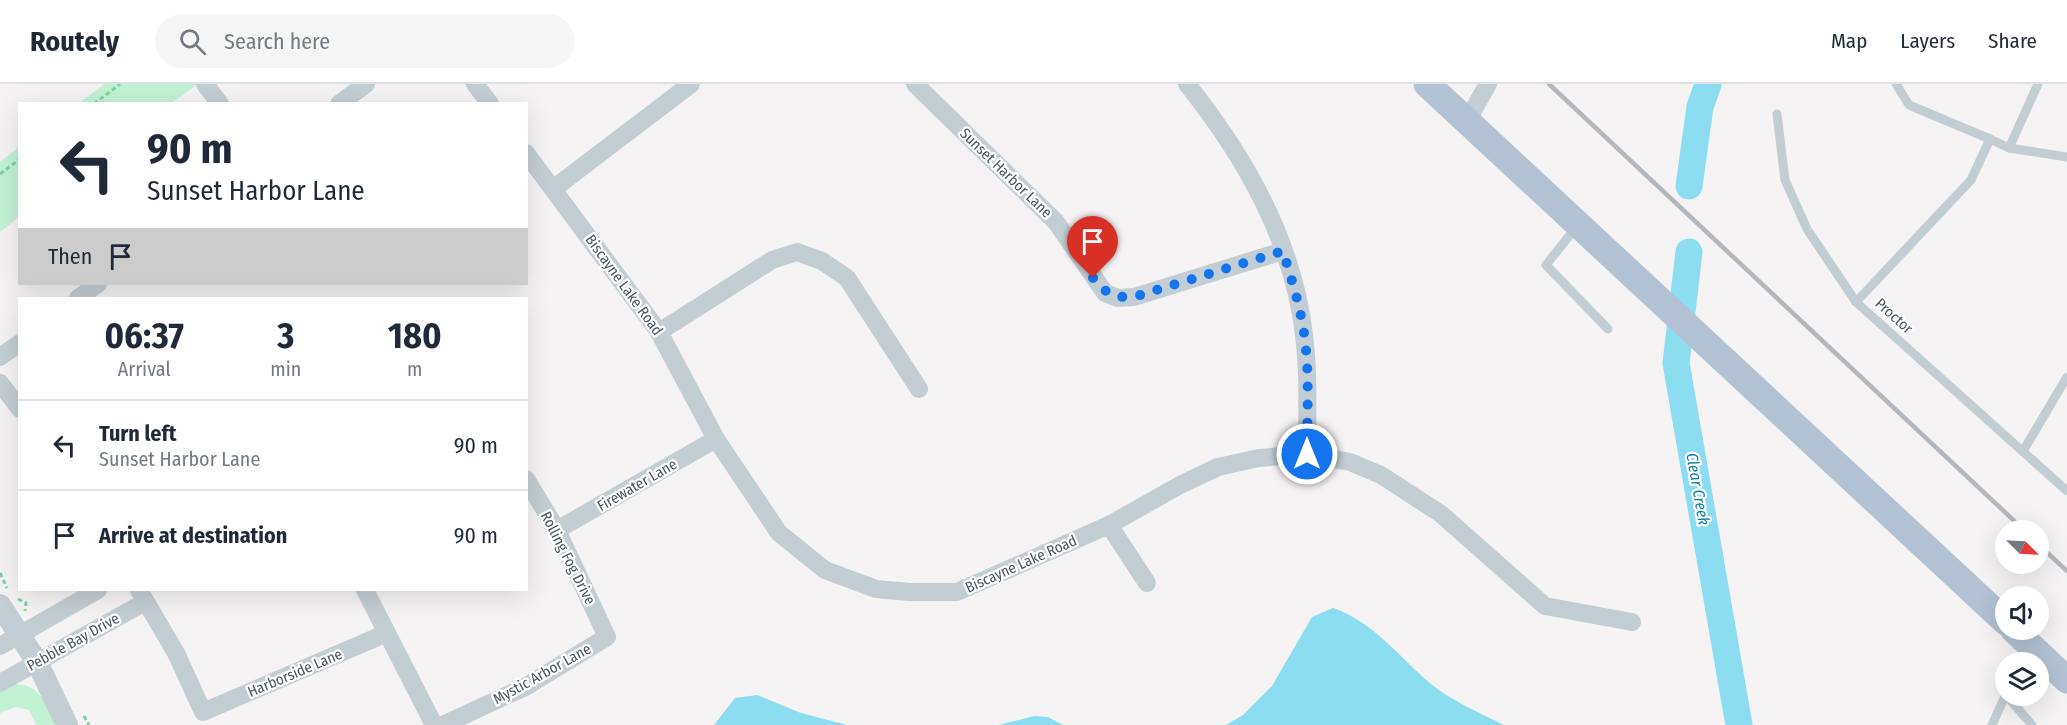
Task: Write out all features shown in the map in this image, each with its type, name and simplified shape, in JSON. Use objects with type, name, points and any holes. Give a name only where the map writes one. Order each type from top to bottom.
[{"type":"main road","points":[[1427,84],[1995,612]]},
{"type":"main road","points":[[2022,640],[2032,653],[2067,680]]},
{"type":"street","points":[[205,84],[218,102]]},
{"type":"street","points":[[342,102],[366,84]]},
{"type":"street","points":[[475,84],[488,102]]},
{"type":"street","points":[[553,189],[691,84]]},
{"type":"street","name":"Sunset Harbor Lane","points":[[915,84],[1056,222],[1105,293],[1118,297],[1134,297],[1283,251]]},
{"type":"street","points":[[1187,84],[1236,150],[1256,183],[1283,251],[1297,296],[1304,332],[1307,367],[1307,454]]},
{"type":"street","points":[[1467,121],[1488,84]]},
{"type":"street","name":"Biscayne Lake Road","points":[[528,156],[659,332],[716,440],[779,533],[825,570],[876,589],[957,592],[1109,525],[1180,485],[1218,467],[1259,458],[1307,454],[1350,462],[1380,475],[1441,514],[1545,606],[1632,622]]},
{"type":"street","points":[[659,332],[772,260],[797,252],[822,261],[847,278],[919,390]]},
{"type":"street","points":[[79,297],[97,285]]},
{"type":"street","points":[[0,357],[18,344]]},
{"type":"street","points":[[0,383],[18,406]]},
{"type":"street","name":"Firewater Lane","points":[[557,530],[716,440]]},
{"type":"street","name":"Rolling Fog Drive","points":[[528,482],[557,530],[607,637]]},
{"type":"street","points":[[1109,525],[1147,583]]},
{"type":"street","points":[[10,641],[96,591]]},
{"type":"street","points":[[366,591],[434,725]]},
{"type":"street","name":"Harborside Lane","points":[[142,596],[176,653],[203,712],[387,633]]},
{"type":"street","name":"Pebble Bay Drive","points":[[0,683],[142,596]]},
{"type":"street","points":[[0,606],[10,641],[37,662],[68,725]]},
{"type":"street","name":"Mystic Arbor Lane","points":[[444,725],[525,687],[607,637]]},
{"type":"lane","points":[[1896,84],[1909,105],[1990,140],[2009,148],[2067,157]]},
{"type":"lane","points":[[2009,148],[2038,84]]},
{"type":"lane","name":"Proctor","points":[[1777,114],[1785,180],[1807,230],[1856,302],[2067,491]]},
{"type":"lane","points":[[1856,302],[1971,180],[1990,140]]},
{"type":"lane","points":[[1578,224],[1546,265],[1608,329]]},
{"type":"lane","points":[[2023,451],[2067,377]]},
{"type":"lane","points":[[1992,725],[2001,706]]},
{"type":"lane","points":[[2016,706],[2032,725]]},
{"type":"path","points":[[97,102],[120,84]]},
{"type":"path","points":[[0,174],[18,160]]},
{"type":"green space","points":[[104,84],[198,84],[173,102],[81,102]]},
{"type":"green space","points":[[18,148],[18,218],[0,232],[0,162]]},
{"type":"green space","points":[[14,684],[30,687],[36,691],[56,725],[36,725],[29,710],[15,707],[0,713],[0,692]]},
{"type":"water","points":[[1333,608],[1348,614],[1374,631],[1439,690],[1504,725],[1226,725],[1243,715],[1272,686],[1312,617]]},
{"type":"water","points":[[757,695],[801,713],[847,725],[714,725],[735,698]]},
{"type":"water","points":[[1034,716],[1048,717],[1063,725],[999,725]]},
{"type":"waterway","name":"Clear Creek","points":[[1689,186],[1700,107],[1708,84]]},
{"type":"waterway","name":"Clear Creek","points":[[1689,252],[1676,363],[1739,725]]},
{"type":"railway","points":[[1549,84],[2013,520]]},
{"type":"railway","points":[[2049,554],[2067,571]]},
{"type":"route","points":[[1093,278],[1105,293],[1118,297],[1134,297],[1283,251],[1297,296],[1304,332],[1307,367],[1307,454]]}]
